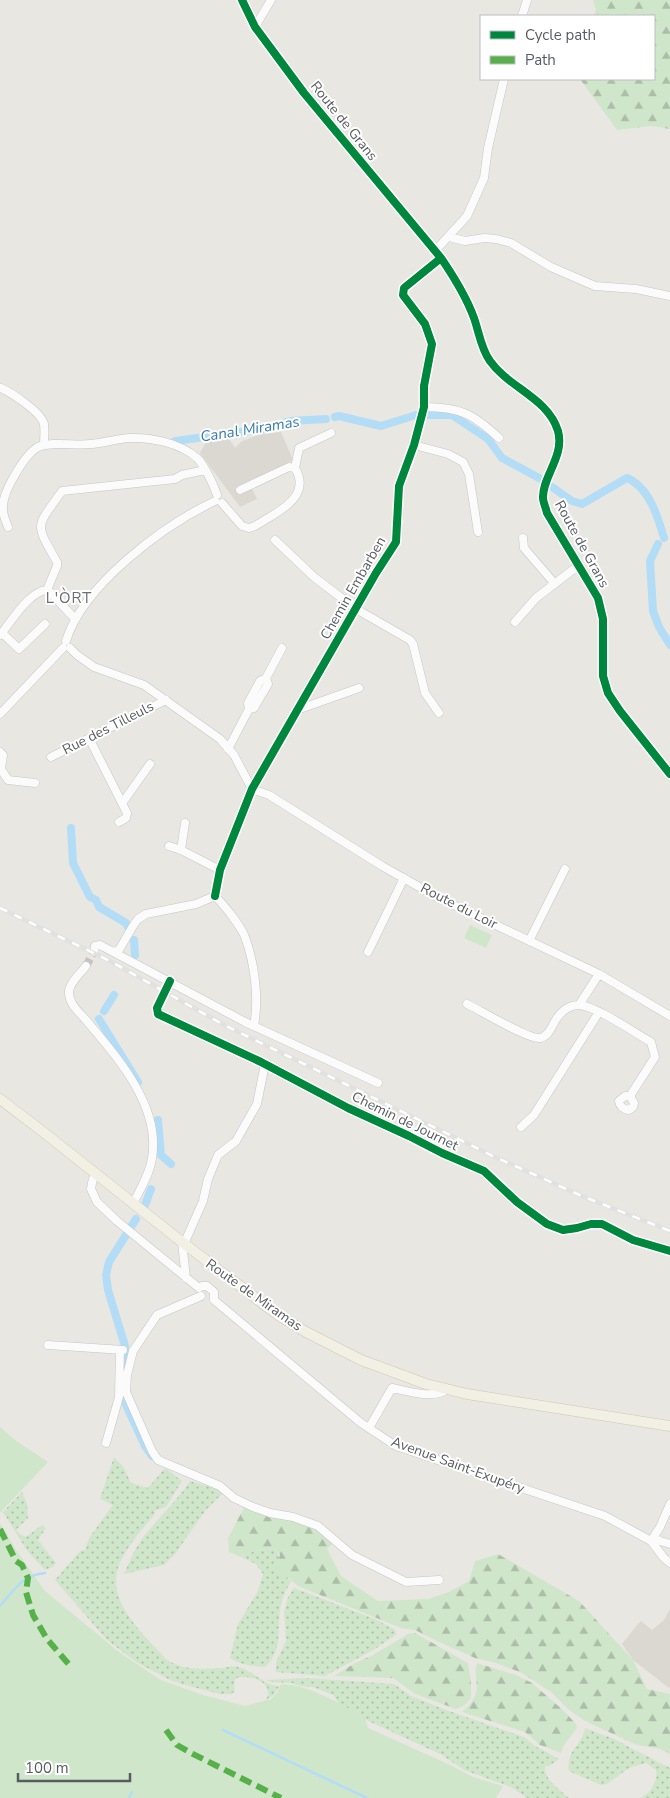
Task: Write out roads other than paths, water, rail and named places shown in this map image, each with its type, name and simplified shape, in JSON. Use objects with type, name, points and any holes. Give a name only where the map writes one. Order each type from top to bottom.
[{"type":"main road","name":"Route de Miramas","points":[[0,1100],[278,1315],[306,1332],[361,1360],[400,1375],[447,1389],[496,1399],[670,1426]]},
{"type":"street","name":"Route de Grans","points":[[242,0],[255,27],[304,93],[441,258],[459,285],[474,318],[488,360],[504,378],[539,402],[552,419],[559,433],[558,449],[553,468],[545,486],[543,498],[547,512],[598,598],[603,619],[603,676],[608,693],[670,774]]},
{"type":"street","points":[[255,27],[271,0]]},
{"type":"street","points":[[522,15],[527,0]]},
{"type":"street","points":[[435,251],[450,237],[467,216],[484,178],[488,148],[504,80]]},
{"type":"street","points":[[450,237],[465,241],[484,238],[511,243],[551,267],[595,286],[636,289],[670,296]]},
{"type":"street","name":"Chemin Embarben","points":[[215,896],[220,870],[252,789],[376,573],[396,542],[399,486],[414,445],[424,407],[424,386],[432,344],[424,324],[403,295],[404,288],[441,258]]},
{"type":"street","points":[[1,388],[10,392],[39,415],[44,423],[44,445]]},
{"type":"street","points":[[424,407],[459,409],[486,426],[499,438]]},
{"type":"street","points":[[295,468],[299,448],[331,433]]},
{"type":"street","points":[[8,527],[2,506],[6,489],[29,454],[36,448],[44,445],[91,444],[131,438],[151,439],[179,447],[199,459],[218,500],[242,526],[249,528],[288,505],[298,494],[300,475],[295,468],[289,466],[240,490]]},
{"type":"street","points":[[414,445],[448,454],[462,462],[469,474],[478,532]]},
{"type":"street","points":[[47,590],[57,562],[41,535],[40,528],[42,520],[62,491],[175,479],[182,475],[205,470]]},
{"type":"street","points":[[0,714],[66,645],[75,619],[104,582],[161,531],[218,500]]},
{"type":"street","points":[[523,538],[524,548],[555,584]]},
{"type":"street","points":[[275,540],[314,578],[356,609],[410,640],[413,644],[425,693],[439,713]]},
{"type":"street","points":[[515,622],[536,598],[579,565]]},
{"type":"street","points":[[47,590],[75,619]]},
{"type":"street","points":[[45,624],[19,650],[1,634],[33,595],[47,590]]},
{"type":"street","points":[[66,645],[94,667],[144,685],[220,739],[234,754],[252,789]]},
{"type":"street","points":[[228,749],[250,709],[248,704],[260,682],[266,678],[282,648]]},
{"type":"street","points":[[297,710],[359,688]]},
{"type":"street","name":"Rue des Tilleuls","points":[[51,757],[166,700]]},
{"type":"street","points":[[89,738],[127,813],[126,818],[119,822]]},
{"type":"street","points":[[0,752],[4,755],[1,769],[8,780],[35,783]]},
{"type":"street","points":[[123,802],[150,764]]},
{"type":"street","name":"Route du Loir","points":[[252,789],[269,795],[439,898],[599,974],[670,1016]]},
{"type":"street","points":[[181,850],[186,824]]},
{"type":"street","points":[[169,846],[220,870]]},
{"type":"street","points":[[529,941],[565,869]]},
{"type":"street","points":[[368,952],[404,878]]},
{"type":"street","points":[[94,952],[95,946],[100,945],[113,952],[119,950],[133,926],[146,914],[196,904],[215,896],[245,938],[253,968],[256,996],[254,1026]]},
{"type":"street","name":"Chemin de Journet","points":[[113,952],[254,1026],[378,1083]]},
{"type":"street","points":[[86,966],[71,986],[69,992],[72,1004],[113,1051],[134,1084],[145,1107],[152,1130],[153,1143],[150,1169],[133,1204]]},
{"type":"street","points":[[579,1005],[599,974]]},
{"type":"street","name":"Chemin de Journet","points":[[169,983],[157,1008],[158,1014],[265,1064],[348,1108],[484,1172],[517,1202],[547,1224],[563,1230],[591,1224],[602,1224],[633,1240],[670,1251]]},
{"type":"street","points":[[467,1004],[528,1035],[539,1038],[545,1036],[558,1016],[572,1006],[589,1007],[599,1012],[651,1042],[655,1057],[630,1096]]},
{"type":"street","points":[[521,1127],[534,1115],[599,1012]]},
{"type":"street","points":[[186,1278],[183,1243],[203,1201],[208,1179],[218,1155],[236,1141],[257,1104],[265,1064]]},
{"type":"street","points":[[95,1174],[91,1189],[97,1202],[186,1278],[208,1302],[214,1300]]},
{"type":"street","name":"Avenue Saint-Exupéry","points":[[200,1292],[202,1286],[207,1286],[214,1292],[214,1300],[369,1428],[396,1446],[598,1514],[652,1540]]},
{"type":"street","points":[[200,1292],[157,1314],[133,1351],[126,1375],[126,1392],[152,1452],[158,1460],[220,1486],[234,1498],[252,1507],[270,1513],[293,1517],[318,1526],[352,1555],[406,1582],[439,1580]]},
{"type":"street","points":[[48,1346],[133,1351]]},
{"type":"street","points":[[106,1443],[118,1397],[120,1350]]},
{"type":"street","points":[[369,1428],[392,1388],[415,1393],[433,1394],[443,1393],[447,1389]]},
{"type":"street","points":[[652,1540],[670,1504]]},
{"type":"street","points":[[652,1540],[670,1544]]},
{"type":"street","points":[[652,1540],[664,1558],[670,1563]]},
{"type":"waterway","name":"Canal Miramas","points":[[335,417],[339,416],[381,426],[416,415]]},
{"type":"waterway","name":"Canal Miramas","points":[[429,415],[452,415],[488,439],[502,458],[541,479]]},
{"type":"waterway","name":"Canal Miramas","points":[[175,441],[271,428],[290,421],[326,419]]},
{"type":"waterway","name":"Canal Miramas","points":[[552,487],[572,501],[582,504],[627,478],[635,482],[647,495],[664,538]]},
{"type":"waterway","name":"Canal Miramas","points":[[658,544],[650,561],[653,611],[659,627],[670,645]]},
{"type":"waterway","points":[[71,828],[73,863],[90,897],[96,900],[99,907],[126,923],[128,927]]},
{"type":"waterway","points":[[134,940],[135,955]]},
{"type":"waterway","points":[[104,1011],[114,995]]},
{"type":"waterway","points":[[99,1019],[138,1082]]},
{"type":"waterway","points":[[158,1120],[161,1155],[171,1164]]},
{"type":"waterway","points":[[145,1205],[151,1189]]},
{"type":"waterway","points":[[123,1374],[125,1346],[108,1290],[106,1275],[109,1262],[136,1219]]},
{"type":"waterway","points":[[121,1390],[121,1394],[145,1446],[152,1456]]},
{"type":"waterway","points":[[0,1606],[24,1580],[37,1574],[45,1573]]},
{"type":"waterway","points":[[223,1730],[367,1798]]},
{"type":"waterway","points":[[129,1798],[132,1792]]},
{"type":"tunnel","points":[[86,966],[94,952]]},
{"type":"railway","points":[[0,908],[110,961],[224,1025],[495,1157],[582,1196],[670,1231]]},
{"type":"district","name":"L'ÒRT","points":[[69,598]]}]
